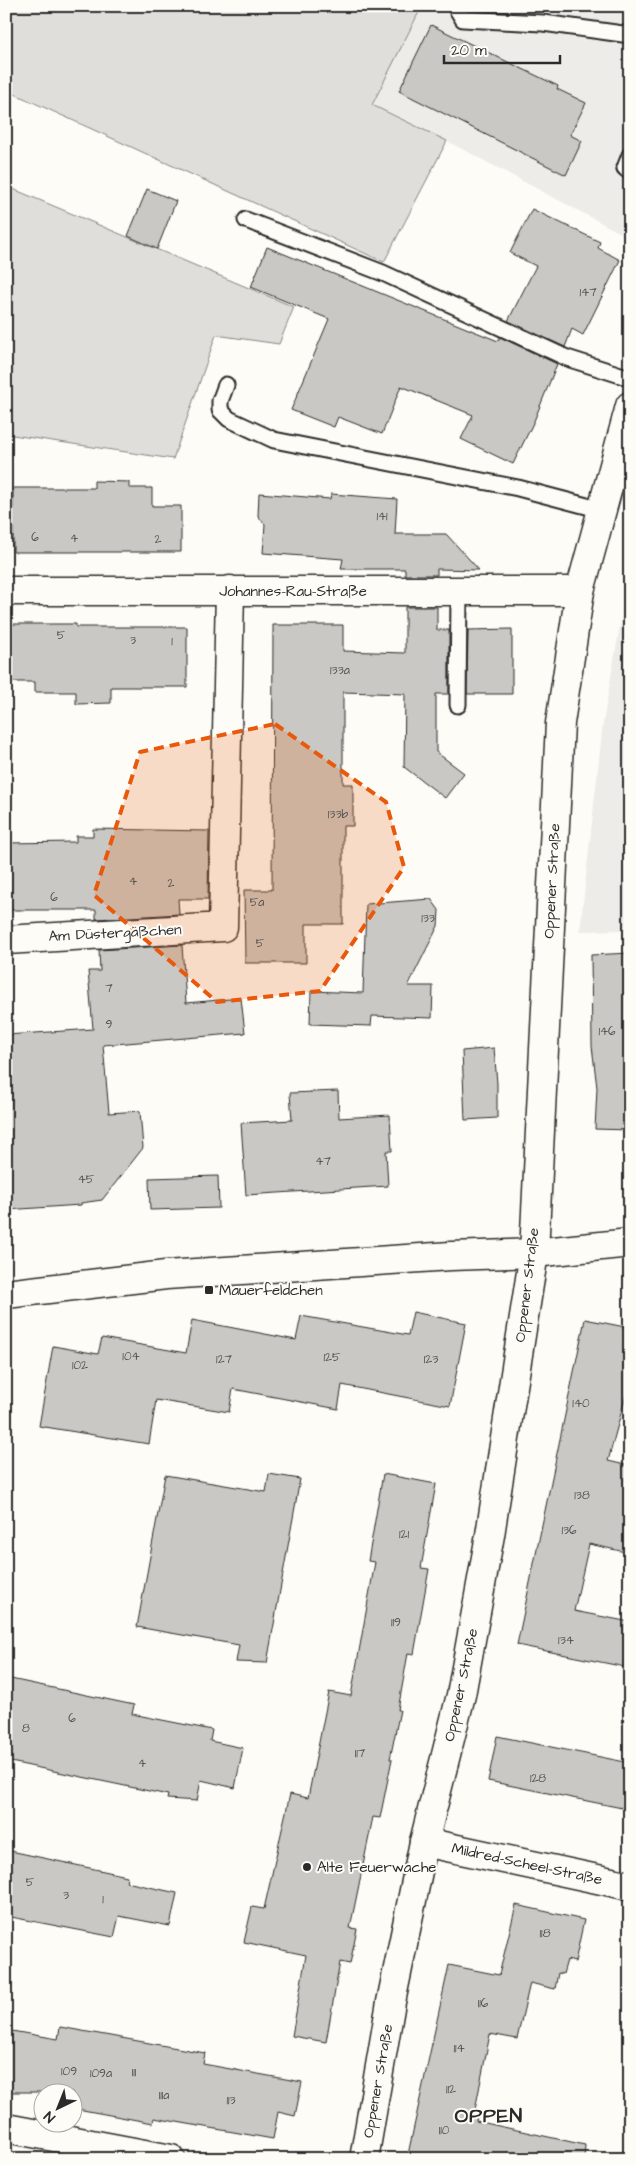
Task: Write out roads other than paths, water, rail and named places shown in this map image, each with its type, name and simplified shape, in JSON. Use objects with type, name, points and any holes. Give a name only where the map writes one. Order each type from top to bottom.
[{"type":"street","name":"Oppener Straße","points":[[364,2159],[391,2002],[424,1842],[461,1695],[490,1535],[534,1253],[560,722],[580,591],[630,406]]},
{"type":"street","name":"Am Düstergäßchen","points":[[6,940],[223,927],[230,590]]},
{"type":"street","name":"Johannes-Rau-Straße","points":[[6,591],[580,591]]},
{"type":"street","points":[[6,1294],[166,1275],[451,1256],[534,1253],[630,1243]]},
{"type":"street","name":"Mildred-Scheel-Straße","points":[[424,1842],[630,1886]]},
{"type":"street","points":[[6,2128],[171,2159]]},
{"type":"lane","points":[[455,6],[464,20],[543,23],[630,35]]},
{"type":"lane","points":[[630,156],[625,168],[630,172]]},
{"type":"lane","points":[[246,220],[382,273],[567,358],[630,378]]},
{"type":"lane","points":[[226,385],[220,401],[220,410],[229,419],[274,440],[518,488],[602,510]]},
{"type":"lane","points":[[458,705],[459,591]]},
{"type":"place","name":"Mauerfeldchen","points":[[209,1290]]},
{"type":"place","name":"Alte Feuerwache","points":[[307,1867]]},
{"type":"district","name":"OPPEN","points":[[489,2116]]}]
